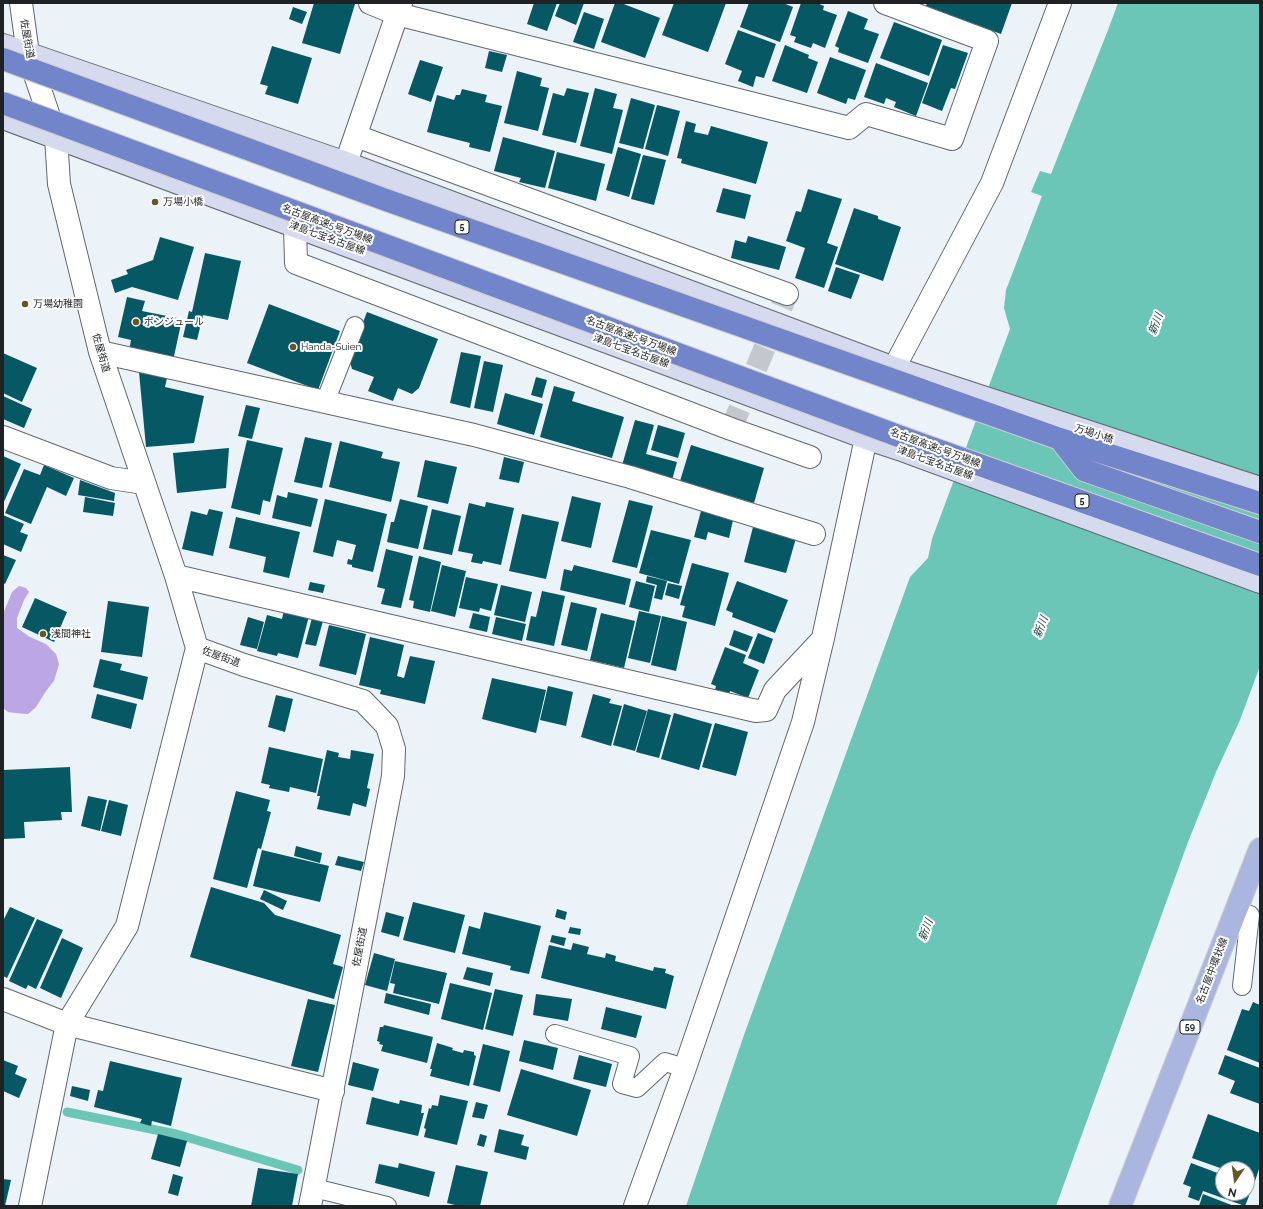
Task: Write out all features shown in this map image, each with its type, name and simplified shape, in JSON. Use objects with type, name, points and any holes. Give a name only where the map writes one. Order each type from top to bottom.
[{"type":"highway","name":"5","points":[[3,59],[386,200],[1060,439],[1260,503]]},
{"type":"highway","name":"名古屋高速5号万場線","points":[[3,103],[897,435],[1260,565]]},
{"type":"highway","points":[[1060,439],[1084,470],[1260,532]]},
{"type":"main road","points":[[3,45],[346,163],[894,368]]},
{"type":"main road","name":"津島七宝名古屋線","points":[[3,118],[866,438],[1260,582]]},
{"type":"main road","name":"万場小橋","points":[[894,368],[1260,488]]},
{"type":"main road","name":"名古屋中環状線","points":[[1120,1206],[1249,911],[1260,849]]},
{"type":"street","name":"佐屋街道","points":[[21,3],[28,54],[56,138],[59,184],[100,352],[176,576],[197,648],[244,665],[363,701],[387,726],[394,749],[393,776],[312,1197]]},
{"type":"street","points":[[370,3],[399,9],[849,128],[866,114],[952,139],[987,41],[885,3]]},
{"type":"street","points":[[894,368],[992,183],[1060,3]]},
{"type":"street","points":[[346,163],[399,9]]},
{"type":"street","points":[[356,136],[787,294]]},
{"type":"street","points":[[295,226],[296,263],[716,424],[810,458]]},
{"type":"street","points":[[100,352],[474,435],[630,477],[814,534]]},
{"type":"street","points":[[3,437],[111,478],[144,483]]},
{"type":"street","points":[[636,1206],[685,1068],[803,722],[823,638],[866,438]]},
{"type":"street","points":[[176,576],[756,711],[766,710],[775,690],[823,638]]},
{"type":"street","points":[[30,1206],[67,1024],[127,926],[197,648]]},
{"type":"street","points":[[3,999],[67,1024],[333,1091]]},
{"type":"lane","points":[[325,402],[355,326]]},
{"type":"lane","points":[[1242,986],[1249,911]]},
{"type":"lane","points":[[555,1034],[630,1056],[622,1084],[637,1088],[665,1062],[685,1068]]},
{"type":"lane","points":[[312,1197],[388,1206]]},
{"type":"shaded area","points":[[19,586],[26,588],[29,592],[17,618],[17,628],[30,637],[46,644],[56,654],[59,664],[54,681],[36,707],[28,714],[8,712],[3,708],[3,614],[12,592]]},
{"type":"water","name":"新川","points":[[1118,3],[1260,3],[1260,666],[1240,720],[1216,772],[1188,842],[1056,1206],[686,1206],[744,1035],[910,577],[928,558],[932,539],[1010,329],[1004,308],[1006,290],[1042,196],[1031,192],[1040,171],[1051,174]]},
{"type":"building","points":[[314,3],[355,4],[340,54],[302,43]]},
{"type":"building","points":[[534,3],[557,3],[547,31],[527,24]]},
{"type":"building","points":[[560,3],[584,3],[576,25],[555,16]]},
{"type":"building","points":[[615,3],[621,3],[660,18],[645,58],[601,42]]},
{"type":"building","points":[[674,3],[726,3],[708,52],[662,35]]},
{"type":"building","points":[[749,3],[783,3],[793,7],[780,42],[740,27]]},
{"type":"building","points":[[801,3],[817,3],[824,6],[823,10],[837,15],[825,48],[813,43],[811,48],[794,42],[796,37],[790,35]]},
{"type":"building","points":[[927,3],[1012,3],[1001,34],[926,6]]},
{"type":"building","points":[[293,7],[307,12],[302,24],[289,19]]},
{"type":"building","points":[[848,11],[868,19],[864,29],[879,34],[868,63],[838,52],[839,48],[835,46]]},
{"type":"building","points":[[584,12],[604,19],[594,49],[573,42]]},
{"type":"building","points":[[894,22],[942,40],[929,76],[880,58]]},
{"type":"building","points":[[738,30],[776,44],[764,78],[756,76],[753,87],[738,81],[742,71],[725,64]]},
{"type":"building","points":[[785,45],[809,55],[808,58],[818,62],[807,93],[772,81]]},
{"type":"building","points":[[943,45],[968,53],[955,89],[951,88],[942,111],[922,103]]},
{"type":"building","points":[[272,46],[312,58],[298,104],[265,94],[268,86],[260,84]]},
{"type":"building","points":[[489,51],[507,55],[502,72],[485,68]]},
{"type":"building","points":[[830,57],[866,70],[855,100],[848,98],[846,104],[817,93]]},
{"type":"building","points":[[420,60],[443,67],[431,102],[408,94]]},
{"type":"building","points":[[876,63],[928,83],[916,116],[894,107],[896,102],[886,98],[884,104],[864,97]]},
{"type":"building","points":[[517,71],[542,78],[540,86],[549,88],[538,131],[504,123]]},
{"type":"building","points":[[567,88],[589,93],[576,143],[542,135],[553,93],[564,96]]},
{"type":"building","points":[[595,88],[617,94],[613,108],[623,110],[612,154],[580,146]]},
{"type":"building","points":[[462,89],[487,95],[485,102],[502,106],[490,152],[469,147],[470,143],[427,132],[437,95],[454,100],[456,95],[460,95]]},
{"type":"building","points":[[631,98],[655,105],[643,149],[619,143]]},
{"type":"building","points":[[657,105],[680,111],[668,156],[645,149]]},
{"type":"building","points":[[686,121],[696,124],[694,132],[708,135],[711,126],[768,142],[756,184],[681,163],[682,159],[677,158]]},
{"type":"building","points":[[503,137],[555,151],[545,188],[519,182],[521,178],[494,171]]},
{"type":"building","points":[[618,147],[641,154],[629,197],[606,190]]},
{"type":"building","points":[[557,152],[605,164],[596,201],[548,188]]},
{"type":"building","points":[[643,155],[666,160],[654,205],[631,199]]},
{"type":"building","points":[[723,188],[751,195],[745,219],[716,212]]},
{"type":"building","points":[[808,189],[842,199],[827,243],[838,247],[824,288],[795,278],[805,248],[786,241],[796,211],[801,212]]},
{"type":"building","points":[[854,208],[878,216],[878,219],[901,227],[883,281],[835,264]]},
{"type":"building","points":[[748,236],[786,247],[779,270],[731,258],[735,240],[746,243]]},
{"type":"building","points":[[160,237],[194,247],[178,300],[132,287],[115,293],[111,280],[128,274],[126,270],[153,260]]},
{"type":"building","points":[[205,253],[241,261],[228,320],[203,315],[197,340],[183,337],[189,311],[192,312]]},
{"type":"building","points":[[836,267],[860,275],[851,299],[828,291]]},
{"type":"building","points":[[127,297],[145,301],[142,311],[182,319],[173,361],[129,351],[131,340],[118,337]]},
{"type":"building","name":"Handa-Suien","points":[[269,304],[340,331],[318,390],[247,363]]},
{"type":"building","points":[[367,312],[438,339],[419,388],[412,394],[398,388],[393,401],[368,391],[374,377],[352,369],[349,358]]},
{"type":"building","points":[[461,352],[481,356],[470,408],[450,403]]},
{"type":"building","points":[[3,353],[37,368],[22,402],[3,393]]},
{"type":"building","points":[[484,361],[503,365],[493,412],[474,408]]},
{"type":"building","points":[[139,372],[167,378],[165,387],[204,396],[194,443],[146,447]]},
{"type":"building","points":[[536,377],[547,380],[542,398],[531,395]]},
{"type":"building","points":[[554,386],[575,392],[572,401],[624,417],[612,458],[540,437]]},
{"type":"building","points":[[505,393],[543,404],[534,435],[497,424]]},
{"type":"building","points":[[3,396],[32,409],[24,428],[3,419]]},
{"type":"building","points":[[246,405],[260,408],[252,439],[238,436]]},
{"type":"building","points":[[635,420],[654,425],[646,454],[677,462],[671,484],[621,469]]},
{"type":"building","points":[[658,425],[685,433],[678,458],[651,450]]},
{"type":"building","points":[[305,437],[332,443],[322,488],[294,482]]},
{"type":"building","points":[[247,440],[283,448],[270,502],[263,500],[260,515],[231,508]]},
{"type":"building","points":[[340,441],[383,452],[381,458],[400,462],[391,502],[329,487]]},
{"type":"building","points":[[691,445],[764,468],[754,503],[680,481]]},
{"type":"building","points":[[229,448],[226,488],[177,493],[173,453]]},
{"type":"building","points":[[3,456],[21,464],[3,504]]},
{"type":"building","points":[[504,457],[524,462],[519,483],[499,479]]},
{"type":"building","points":[[425,460],[457,467],[448,504],[417,497]]},
{"type":"building","points":[[44,465],[74,478],[66,496],[47,487],[31,524],[5,513],[24,469],[40,475]]},
{"type":"building","points":[[80,480],[115,493],[114,501],[78,495]]},
{"type":"building","points":[[288,492],[318,499],[311,527],[272,518],[277,495],[287,498]]},
{"type":"building","points":[[572,496],[601,503],[591,548],[561,541]]},
{"type":"building","points":[[85,497],[115,503],[113,516],[83,512]]},
{"type":"building","points":[[325,499],[387,514],[373,572],[352,567],[352,565],[347,564],[348,559],[352,560],[356,545],[337,540],[333,557],[313,552]]},
{"type":"building","points":[[400,499],[428,506],[418,549],[387,542],[391,522],[394,522]]},
{"type":"building","points":[[629,500],[653,506],[637,568],[612,562]]},
{"type":"building","points":[[486,502],[514,508],[501,565],[483,561],[482,564],[471,562],[473,554],[458,551],[469,503],[485,507]]},
{"type":"building","points":[[209,509],[223,512],[213,556],[182,549],[191,511],[207,515]]},
{"type":"building","points":[[432,509],[461,516],[452,555],[423,549]]},
{"type":"building","points":[[701,511],[733,520],[729,538],[708,532],[706,540],[694,537]]},
{"type":"building","points":[[522,514],[559,522],[546,579],[509,571]]},
{"type":"building","points":[[3,515],[24,524],[20,532],[28,535],[21,552],[3,544]]},
{"type":"building","points":[[236,517],[300,532],[289,578],[263,572],[266,557],[229,548]]},
{"type":"building","points":[[753,527],[796,538],[786,573],[744,562]]},
{"type":"building","points":[[651,530],[691,540],[679,584],[639,573]]},
{"type":"building","points":[[386,549],[413,556],[401,608],[381,604],[385,589],[377,587]]},
{"type":"building","points":[[3,555],[16,560],[5,584],[3,583]]},
{"type":"building","points":[[419,556],[441,562],[430,612],[413,608],[414,601],[409,600]]},
{"type":"building","points":[[692,563],[729,573],[715,626],[682,617],[685,606],[680,605]]},
{"type":"building","points":[[442,565],[466,571],[455,617],[431,611]]},
{"type":"building","points":[[574,565],[631,579],[625,605],[560,590],[564,569],[572,571]]},
{"type":"building","points":[[647,576],[667,581],[662,600],[654,598],[657,585],[646,582]]},
{"type":"building","points":[[466,577],[498,584],[491,611],[480,608],[479,612],[459,608]]},
{"type":"building","points":[[636,581],[655,586],[649,612],[629,607]]},
{"type":"building","points":[[737,581],[788,600],[775,633],[732,617],[733,613],[726,610]]},
{"type":"building","points":[[310,582],[325,585],[323,593],[308,590]]},
{"type":"building","points":[[668,583],[682,586],[679,599],[665,595]]},
{"type":"building","points":[[501,585],[532,592],[525,622],[494,615]]},
{"type":"building","points":[[542,591],[565,596],[554,646],[526,640],[531,616],[536,617]]},
{"type":"building","points":[[35,598],[67,612],[54,642],[22,627]]},
{"type":"building","points":[[108,601],[149,607],[142,657],[101,652]]},
{"type":"building","points":[[571,602],[597,608],[587,651],[561,645]]},
{"type":"building","points":[[284,610],[309,616],[298,658],[278,653],[277,656],[257,651],[267,615],[282,619]]},
{"type":"building","points":[[639,611],[661,616],[650,663],[628,658]]},
{"type":"building","points":[[473,613],[490,617],[487,632],[469,628]]},
{"type":"building","points":[[601,613],[635,621],[624,668],[590,660]]},
{"type":"building","points":[[662,616],[687,622],[676,671],[651,665]]},
{"type":"building","points":[[248,617],[264,622],[257,649],[240,645]]},
{"type":"building","points":[[496,617],[526,624],[522,641],[492,634]]},
{"type":"building","points":[[312,618],[323,621],[316,646],[305,644]]},
{"type":"building","points":[[329,625],[366,634],[356,675],[319,666]]},
{"type":"building","points":[[734,630],[753,637],[747,652],[729,645]]},
{"type":"building","points":[[758,633],[773,639],[764,664],[748,658]]},
{"type":"building","points":[[370,637],[404,645],[397,676],[404,678],[410,656],[435,661],[425,704],[380,694],[381,690],[359,685]]},
{"type":"building","points":[[725,647],[746,655],[743,663],[759,670],[748,698],[730,691],[729,695],[715,690],[716,686],[711,684]]},
{"type":"building","points":[[100,659],[122,664],[120,670],[148,677],[143,700],[93,687]]},
{"type":"building","points":[[492,678],[546,690],[536,733],[482,719]]},
{"type":"building","points":[[548,686],[573,692],[566,726],[540,720]]},
{"type":"building","points":[[97,694],[137,704],[131,729],[91,718]]},
{"type":"building","points":[[593,694],[611,699],[609,703],[622,706],[611,746],[581,737]]},
{"type":"building","points":[[276,695],[293,699],[285,732],[268,727]]},
{"type":"building","points":[[624,704],[647,711],[635,751],[613,745]]},
{"type":"building","points":[[648,709],[671,715],[659,758],[636,752]]},
{"type":"building","points":[[674,713],[712,724],[699,770],[661,759]]},
{"type":"building","points":[[715,723],[748,732],[736,776],[702,767]]},
{"type":"building","points":[[269,747],[323,759],[316,793],[290,787],[289,792],[269,788],[270,785],[261,783]]},
{"type":"building","points":[[327,750],[339,753],[338,757],[350,759],[351,750],[374,754],[367,788],[370,789],[366,807],[353,803],[350,816],[317,809],[320,796],[317,796]]},
{"type":"building","points":[[70,767],[72,812],[61,812],[62,820],[24,822],[25,838],[3,839],[3,770]]},
{"type":"building","points":[[236,791],[270,800],[267,811],[271,812],[261,849],[258,848],[247,888],[213,879]]},
{"type":"building","points":[[88,796],[107,800],[100,831],[81,826]]},
{"type":"building","points":[[109,800],[128,805],[121,836],[101,831]]},
{"type":"building","points":[[296,846],[322,853],[320,863],[294,856]]},
{"type":"building","points":[[262,850],[329,866],[320,902],[253,886]]},
{"type":"building","points":[[338,856],[364,862],[361,871],[335,865]]},
{"type":"building","points":[[211,887],[264,903],[275,915],[341,935],[333,964],[343,967],[334,999],[190,957]]},
{"type":"building","points":[[264,890],[287,901],[283,910],[260,899]]},
{"type":"building","points":[[413,902],[465,915],[455,953],[403,940]]},
{"type":"building","points":[[10,907],[35,918],[7,978],[3,976],[3,921]]},
{"type":"building","points":[[557,909],[567,912],[565,920],[555,917]]},
{"type":"building","points":[[386,912],[404,917],[399,937],[381,932]]},
{"type":"building","points":[[484,912],[541,926],[529,974],[510,970],[511,966],[462,954],[469,926],[480,929]]},
{"type":"building","points":[[37,919],[63,930],[36,989],[28,985],[26,989],[9,981]]},
{"type":"building","points":[[570,927],[581,929],[580,935],[568,933]]},
{"type":"building","points":[[552,935],[566,938],[564,946],[550,942]]},
{"type":"building","points":[[62,938],[83,948],[61,998],[40,988]]},
{"type":"building","points":[[573,943],[589,947],[587,954],[605,958],[606,953],[616,956],[615,961],[653,971],[654,967],[666,969],[665,973],[674,976],[666,1009],[541,978],[549,945],[571,950]]},
{"type":"building","points":[[374,953],[395,959],[387,991],[365,985]]},
{"type":"building","points":[[395,961],[447,973],[439,1004],[393,993],[395,984],[390,983]]},
{"type":"building","points":[[467,967],[493,973],[490,986],[463,979]]},
{"type":"building","points":[[450,983],[492,993],[483,1030],[441,1019]]},
{"type":"building","points":[[495,989],[523,995],[513,1036],[485,1029]]},
{"type":"building","points":[[386,993],[431,1004],[429,1015],[384,1003]]},
{"type":"building","points":[[536,994],[572,999],[568,1021],[533,1015]]},
{"type":"building","points":[[308,999],[335,1005],[318,1072],[291,1066]]},
{"type":"building","points":[[1253,1002],[1260,1005],[1260,1063],[1227,1050],[1242,1009],[1249,1011]]},
{"type":"building","points":[[606,1007],[642,1016],[636,1038],[601,1029]]},
{"type":"building","points":[[384,1025],[433,1037],[427,1063],[381,1051],[383,1045],[379,1044],[380,1042],[377,1041],[380,1027],[383,1027]]},
{"type":"building","points":[[524,1040],[558,1048],[553,1070],[519,1061]]},
{"type":"building","points":[[437,1043],[463,1053],[464,1050],[474,1052],[474,1055],[476,1056],[469,1086],[430,1076],[432,1069],[430,1069]]},
{"type":"building","points":[[483,1044],[510,1051],[500,1092],[473,1085]]},
{"type":"building","points":[[579,1055],[612,1064],[606,1087],[573,1079]]},
{"type":"building","points":[[1225,1055],[1260,1068],[1260,1104],[1230,1093],[1235,1081],[1218,1074]]},
{"type":"building","points":[[3,1060],[18,1066],[15,1074],[27,1079],[19,1098],[3,1091]]},
{"type":"building","points":[[110,1061],[182,1078],[171,1126],[152,1121],[151,1126],[140,1123],[142,1119],[94,1107],[98,1090],[103,1091]]},
{"type":"building","points":[[353,1062],[379,1069],[373,1091],[348,1085]]},
{"type":"building","points":[[521,1069],[591,1090],[577,1136],[507,1115]]},
{"type":"building","points":[[72,1086],[90,1090],[88,1101],[70,1096]]},
{"type":"building","points":[[440,1095],[468,1101],[457,1145],[424,1137],[426,1129],[424,1128],[429,1108],[431,1109],[432,1105],[438,1106]]},
{"type":"building","points":[[372,1097],[399,1104],[400,1100],[422,1105],[421,1113],[424,1113],[418,1136],[366,1124]]},
{"type":"building","points":[[476,1102],[488,1105],[484,1119],[472,1117]]},
{"type":"building","points":[[1208,1114],[1260,1133],[1260,1166],[1255,1181],[1255,1161],[1215,1161],[1215,1166],[1192,1158]]},
{"type":"building","points":[[499,1129],[524,1135],[521,1145],[529,1147],[526,1160],[494,1152]]},
{"type":"building","points":[[158,1134],[187,1141],[180,1167],[151,1159]]},
{"type":"building","points":[[480,1134],[487,1136],[484,1147],[477,1145]]},
{"type":"building","points":[[399,1163],[435,1172],[429,1197],[375,1183],[379,1164],[398,1168]]},
{"type":"building","points":[[1191,1163],[1215,1172],[1215,1195],[1203,1191],[1199,1201],[1188,1197],[1191,1187],[1183,1184]]},
{"type":"building","points":[[456,1165],[488,1172],[480,1206],[459,1206],[447,1203]]},
{"type":"building","points":[[258,1168],[298,1174],[292,1206],[251,1206]]},
{"type":"building","points":[[173,1174],[183,1177],[178,1196],[168,1193]]},
{"type":"building","points":[[3,1179],[11,1180],[5,1206],[3,1206]]},
{"type":"building","points":[[1203,1194],[1215,1199],[1215,1201],[1221,1201],[1234,1206],[1199,1206]]},
{"type":"building","points":[[1231,1201],[1247,1201],[1245,1206]]},
{"type":"waterway","points":[[67,1112],[176,1134],[298,1170]]},
{"type":"tunnel","points":[[731,429],[787,294]]},
{"type":"place","name":"万場小橋","points":[[155,202]]},
{"type":"place","name":"万場幼稚園","points":[[25,304]]},
{"type":"place","name":"ボンジュール","points":[[136,322]]},
{"type":"place","name":"Handa-Suien","points":[[293,347]]},
{"type":"place","name":"浅間神社","points":[[43,634]]}]
